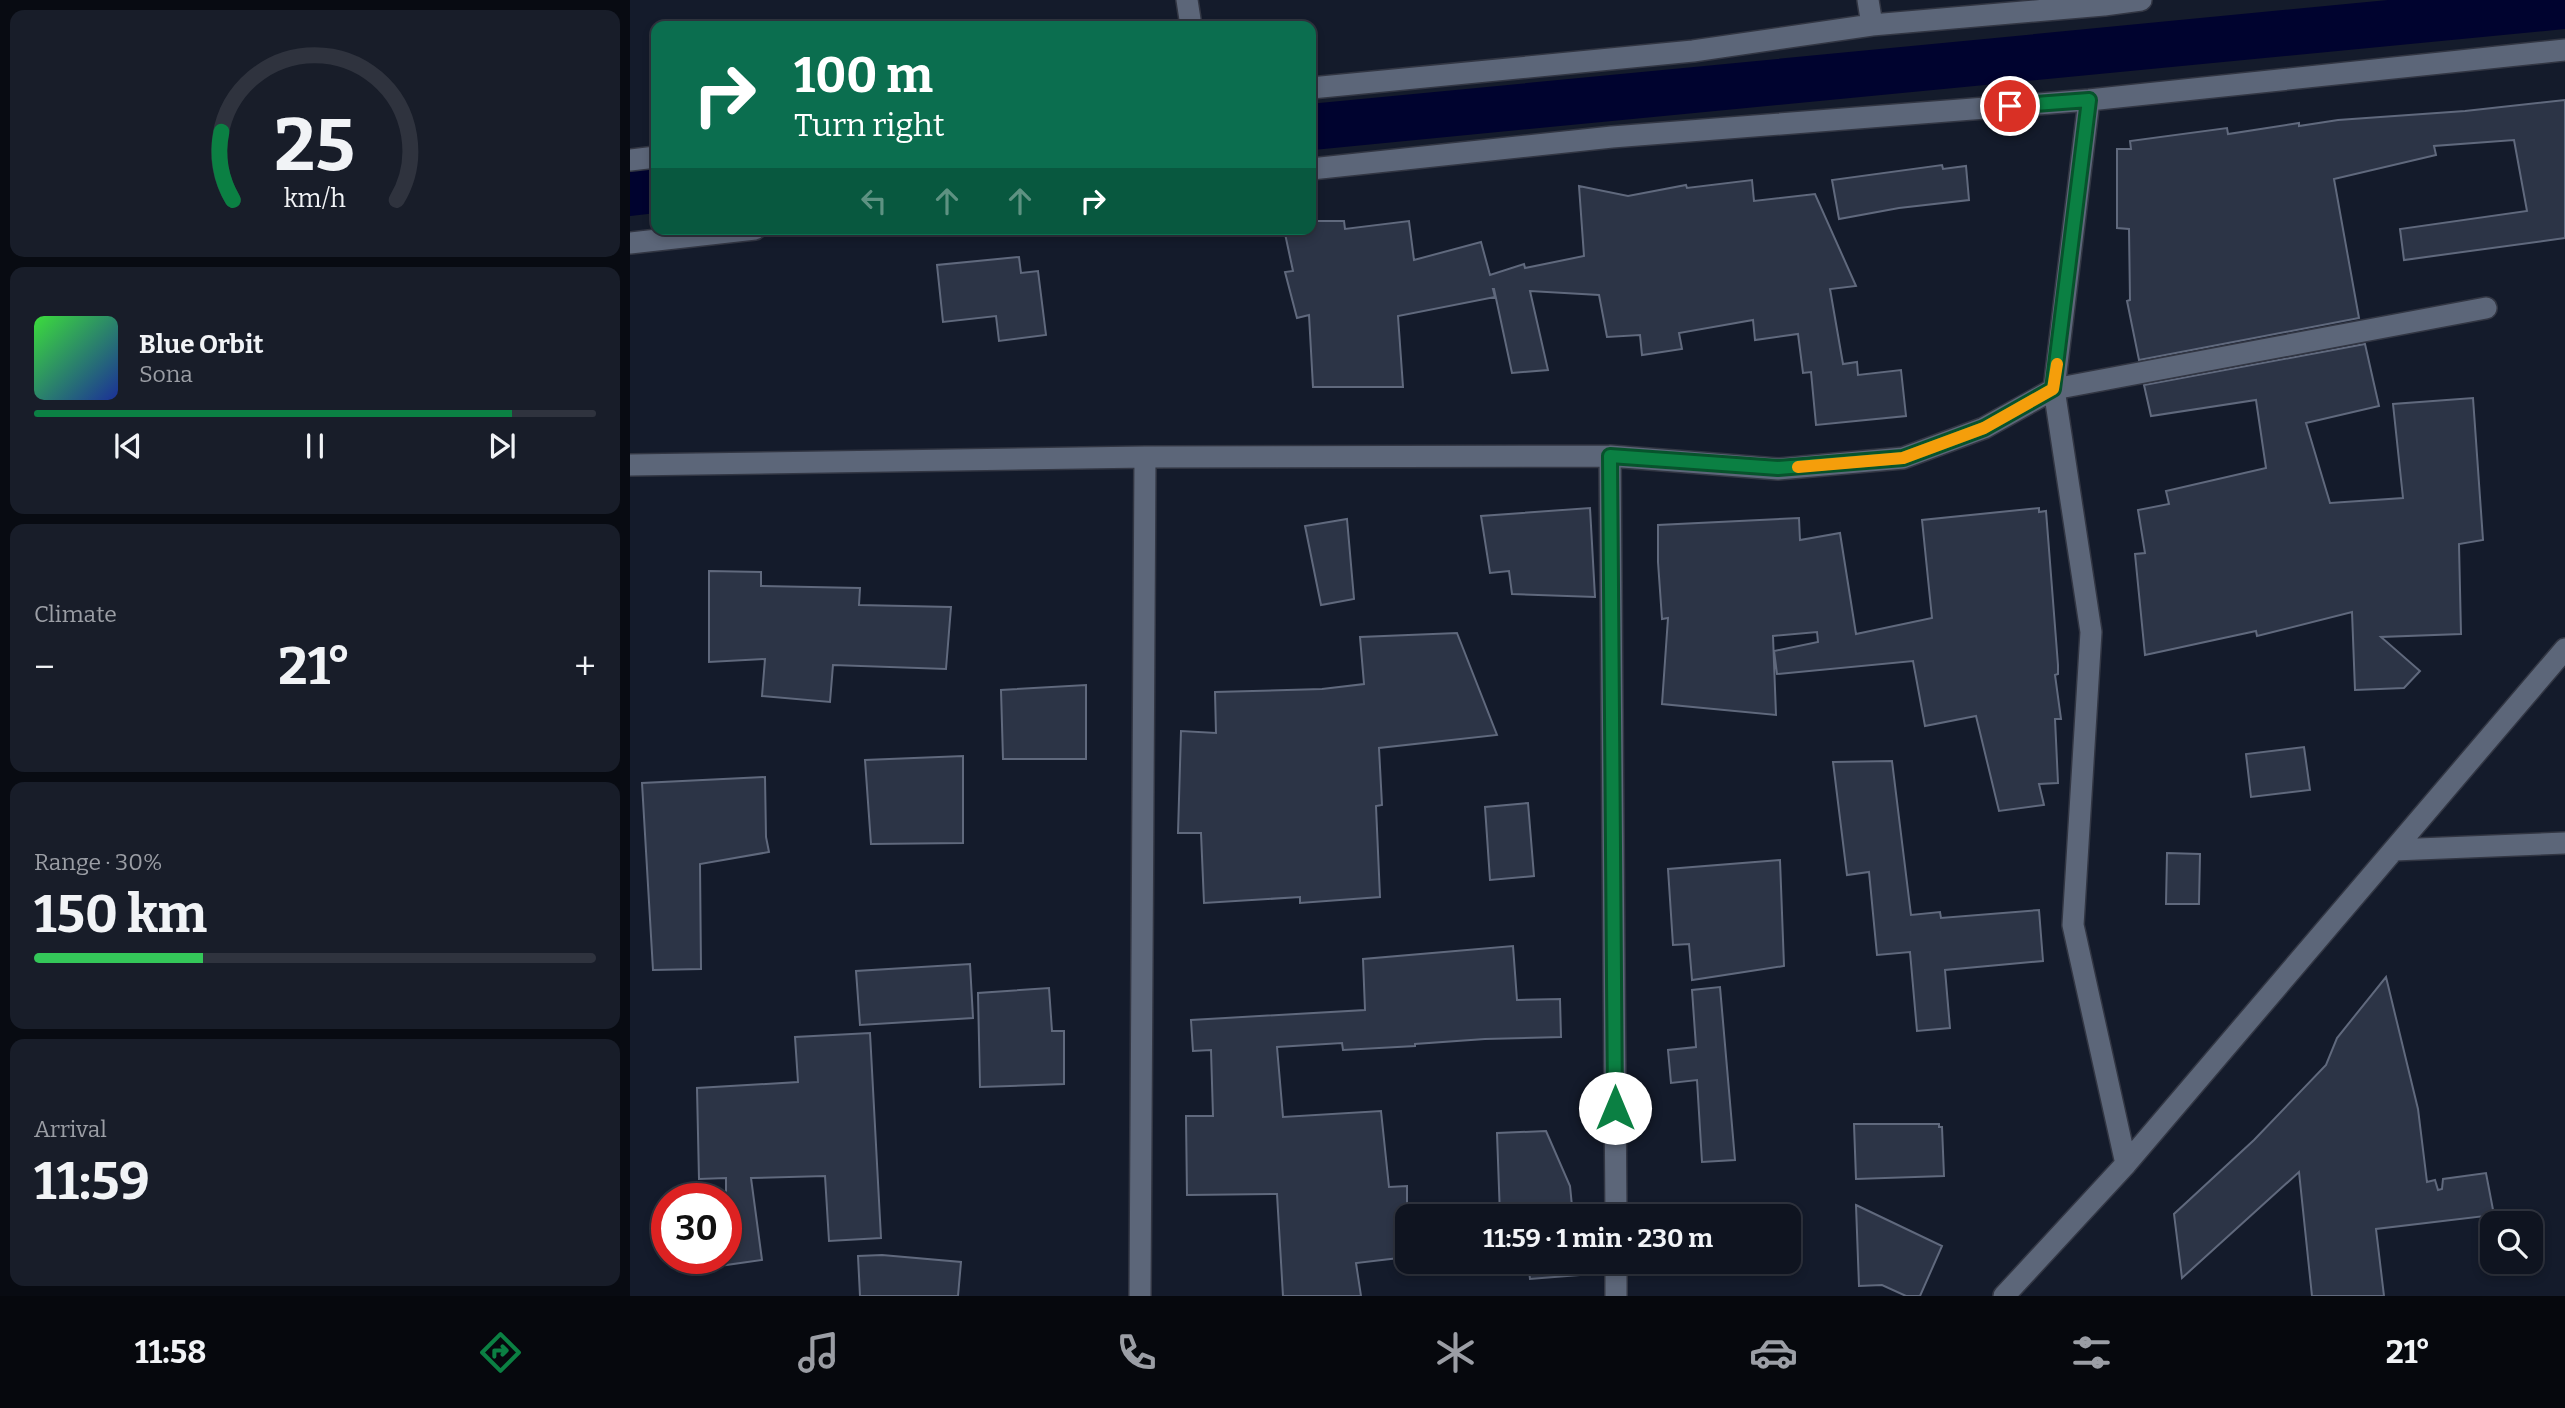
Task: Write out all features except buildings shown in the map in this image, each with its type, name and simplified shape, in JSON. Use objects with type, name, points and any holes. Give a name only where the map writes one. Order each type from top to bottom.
[{"type":"street","points":[[1187,0],[1190,21]]},
{"type":"street","points":[[1868,0],[1872,25]]},
{"type":"street","points":[[1316,88],[1693,51],[1872,25],[2141,0]]},
{"type":"street","points":[[1316,168],[1612,137],[2089,100],[2565,50]]},
{"type":"street","points":[[2089,100],[2053,389],[2091,632],[2073,925],[2126,1164]]},
{"type":"street","points":[[630,160],[651,158]]},
{"type":"street","points":[[630,243],[701,235]]},
{"type":"street","points":[[630,465],[1145,457],[1610,456],[1778,468],[1903,458],[1984,428],[2053,389],[2486,308]]},
{"type":"street","points":[[1610,456],[1616,1204]]},
{"type":"street","points":[[1140,1296],[1145,457]]},
{"type":"street","points":[[2004,1296],[2126,1164],[2565,649]]},
{"type":"street","points":[[2394,850],[2565,843]]},
{"type":"street","points":[[1616,1274],[1616,1296]]},
{"type":"waterway","points":[[1316,127],[2565,6]]},
{"type":"waterway","points":[[630,193],[651,191]]},
{"type":"slow traffic","points":[[1798,467],[1903,458],[1984,428],[2053,389],[2057,364]]},
{"type":"route","points":[[1615,1108],[1610,456],[1778,468],[1903,458],[1984,428],[2053,389],[2089,100],[2010,106]]}]
